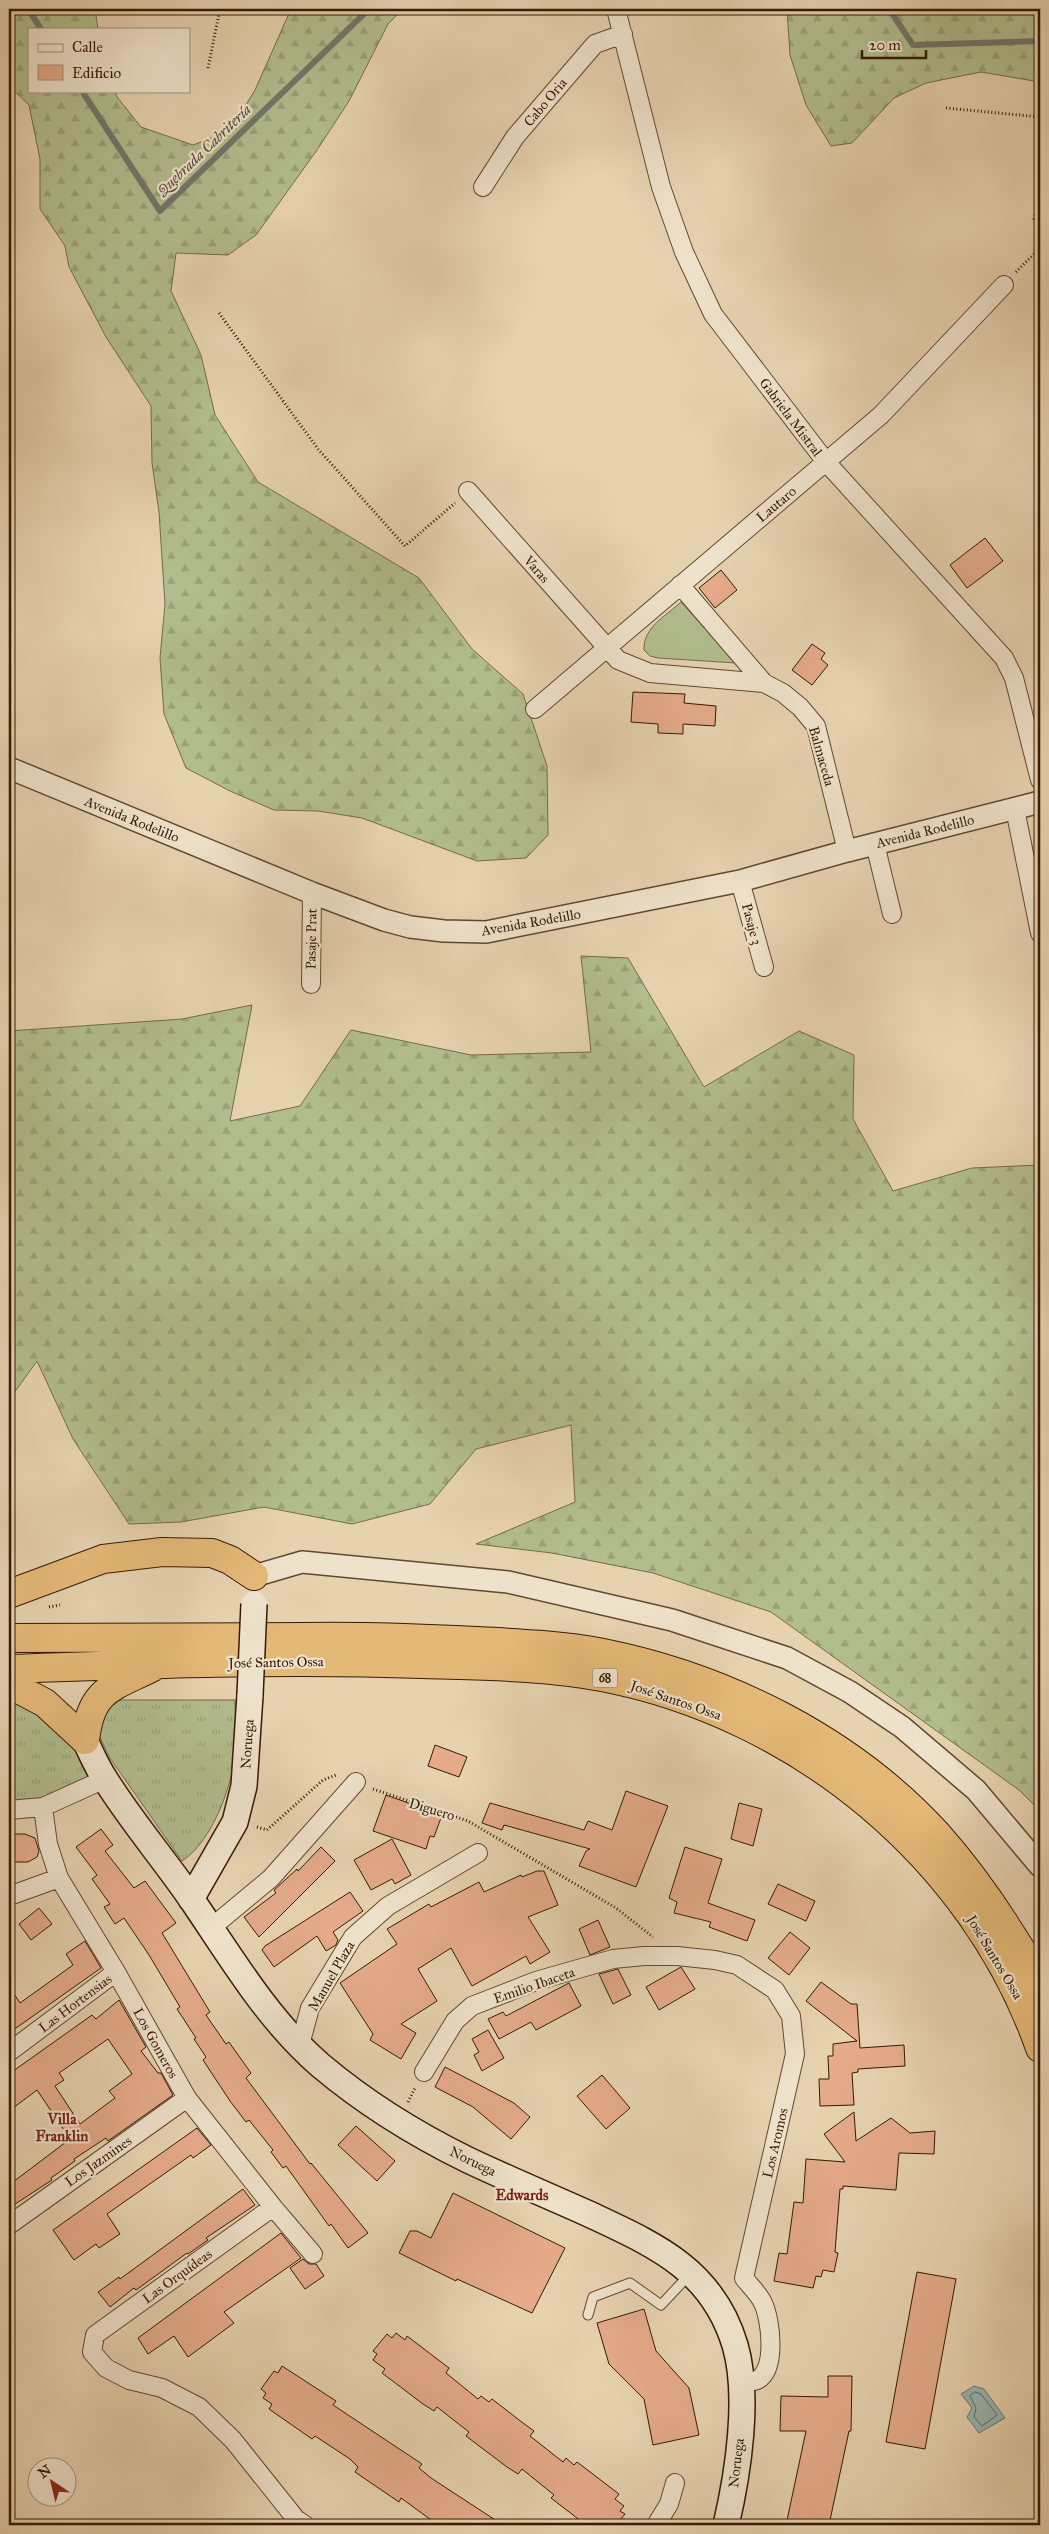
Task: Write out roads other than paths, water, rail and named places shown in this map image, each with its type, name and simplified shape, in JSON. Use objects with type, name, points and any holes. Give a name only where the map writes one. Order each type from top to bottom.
[{"type":"highway","points":[[9,1594],[103,1559],[162,1552],[212,1553],[230,1560],[254,1576]]},
{"type":"highway","name":"José Santos Ossa","points":[[9,1638],[378,1636],[539,1644],[603,1653],[655,1666],[717,1687],[800,1725],[848,1757],[897,1795],[936,1833],[980,1886],[1040,1982]]},
{"type":"highway","name":"José Santos Ossa","points":[[9,1669],[160,1663],[355,1662],[561,1671],[643,1687],[722,1714],[760,1732],[831,1775],[870,1806],[921,1854],[947,1884],[993,1949],[1026,2011],[1040,2048]]},
{"type":"highway","points":[[85,1740],[87,1721],[97,1698],[110,1689],[160,1663]]},
{"type":"highway","points":[[9,1684],[45,1703],[85,1740]]},
{"type":"main road","name":"Noruega","points":[[191,1899],[235,1822],[244,1786],[250,1695],[254,1576]]},
{"type":"main road","name":"Noruega","points":[[85,1740],[105,1779],[191,1899],[255,1993],[300,2045],[321,2065],[397,2122],[469,2160],[657,2246],[691,2272],[705,2288],[727,2325],[734,2344],[742,2384],[739,2458],[726,2525]]},
{"type":"street","name":"Gabriela Mistral","points":[[616,9],[661,187],[684,252],[713,314],[826,462],[1004,658],[1014,678],[1040,780]]},
{"type":"street","name":"Cabo Oria","points":[[483,187],[515,137],[595,44],[623,34]]},
{"type":"street","name":"Lautaro","points":[[534,709],[826,462],[899,397],[1004,285]]},
{"type":"street","name":"Varas","points":[[468,491],[606,648]]},
{"type":"street","name":"Balmaceda","points":[[680,585],[764,683],[783,693],[800,707],[816,726],[847,851]]},
{"type":"street","name":"Balmaceda","points":[[606,648],[618,660],[650,673],[764,683]]},
{"type":"street","name":"Avenida Rodelillo","points":[[9,768],[312,893],[410,927],[444,931],[486,932],[740,881],[847,851],[1040,802]]},
{"type":"street","points":[[1015,809],[1040,933]]},
{"type":"street","points":[[875,844],[892,914]]},
{"type":"street","name":"Pasaje 3","points":[[740,881],[764,968]]},
{"type":"street","name":"Pasaje Prat","points":[[311,984],[312,893]]},
{"type":"street","points":[[254,1576],[302,1562],[508,1582],[672,1620],[787,1658],[850,1692],[902,1727],[976,1790],[1040,1866]]},
{"type":"street","points":[[9,1810],[43,1807],[105,1779]]},
{"type":"street","points":[[211,1928],[272,1878],[356,1782]]},
{"type":"street","name":"Los Gomeros","points":[[43,1807],[48,1844],[59,1878],[116,1972],[187,2098],[273,2207],[314,2254]]},
{"type":"street","name":"Manuel Plaza","points":[[300,2045],[310,2008],[353,1937],[388,1906],[478,1853]]},
{"type":"street","points":[[9,1896],[59,1878]]},
{"type":"street","name":"Emilio Ibaceta","points":[[424,2072],[455,2021],[472,2006],[536,1981],[613,1960],[677,1956]]},
{"type":"street","name":"Los Aromos","points":[[677,1956],[715,1960],[737,1965],[775,1990],[791,2016],[795,2054],[744,2278],[763,2302],[769,2325],[770,2357],[765,2371],[758,2380],[742,2384]]},
{"type":"street","name":"Las Hortensias","points":[[9,2052],[116,1972]]},
{"type":"street","name":"Los Jazmines","points":[[9,2225],[187,2098]]},
{"type":"street","name":"Las Orquídeas","points":[[273,2207],[95,2334],[92,2352],[106,2368],[129,2380],[162,2388],[199,2407],[233,2440],[296,2519],[306,2525]]},
{"type":"street","points":[[656,2525],[669,2504],[675,2483]]},
{"type":"lane","points":[[588,2315],[593,2298],[630,2282],[661,2305],[691,2272]]},
{"type":"water","points":[[974,2386],[984,2389],[1005,2418],[979,2433],[967,2417],[972,2408],[961,2394]]},
{"type":"waterway","name":"Quebrada Cabritería","points":[[28,9],[40,28]]},
{"type":"waterway","name":"Quebrada Cabritería","points":[[83,92],[160,211],[369,9]]},
{"type":"waterway","name":"Quebrada Cabritería","points":[[889,9],[913,45],[1040,41]]},
{"type":"district","name":"Villa Franklin","points":[[62,2128]]},
{"type":"district","name":"Edwards","points":[[522,2195]]}]
